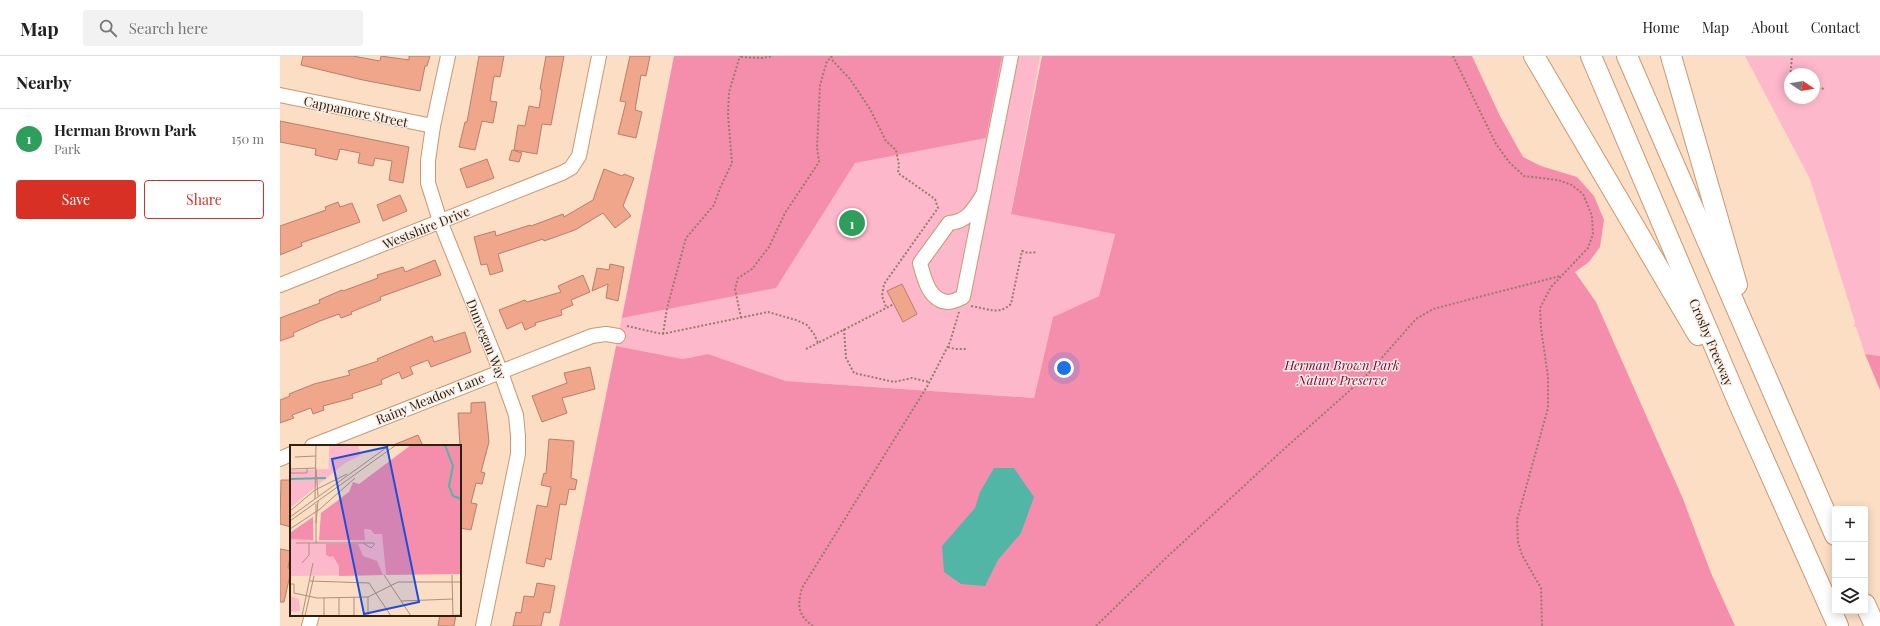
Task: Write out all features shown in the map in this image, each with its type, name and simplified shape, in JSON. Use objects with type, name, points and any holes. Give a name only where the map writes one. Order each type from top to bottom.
[{"type":"highway","points":[[1534,56],[1739,404]]},
{"type":"highway","name":"Crosby Freeway","points":[[1591,56],[1739,404],[1838,626]]},
{"type":"highway","points":[[1627,56],[1832,528]]},
{"type":"highway","points":[[1671,56],[1762,367]]},
{"type":"highway","points":[[1868,611],[1875,626]]},
{"type":"street","name":"Dunvegan Way","points":[[448,56],[432,126],[428,161],[428,183],[440,221],[500,370],[516,415],[518,436],[518,454],[483,626]]},
{"type":"street","name":"Westshire Drive","points":[[280,285],[562,173],[571,168],[579,156],[599,56]]},
{"type":"street","points":[[983,196],[974,209],[961,222],[949,223],[920,263],[927,288],[939,300],[965,303],[983,196],[1011,56]]},
{"type":"street","name":"Cappamore Street","points":[[280,95],[432,126]]},
{"type":"street","name":"Rainy Meadow Lane","points":[[326,443],[500,370],[592,336],[606,334],[618,336]]},
{"type":"street","points":[[280,459],[290,454]]},
{"type":"street","points":[[309,626],[312,616]]},
{"type":"path","points":[[664,334],[667,308],[686,238],[714,205],[732,163],[728,115],[729,92],[740,56],[762,58],[773,56]]},
{"type":"path","points":[[1453,56],[1496,144],[1509,162],[1524,176],[1558,180],[1572,185],[1583,194],[1592,216],[1593,234],[1588,248],[1551,287],[1540,308],[1541,328],[1548,377],[1548,408],[1517,520],[1518,542],[1522,555],[1541,588],[1542,626]]},
{"type":"path","points":[[1791,68],[1792,56]]},
{"type":"path","points":[[741,318],[735,288],[738,278],[752,269],[769,247],[785,213],[819,162],[817,148],[820,85],[827,60],[832,57],[850,79],[870,109],[886,141],[896,150],[899,165],[898,173],[935,199],[938,208],[884,284],[882,296],[886,307]]},
{"type":"path","points":[[1820,88],[1824,89]]},
{"type":"path","points":[[813,626],[805,620],[800,612],[799,600],[802,588],[930,383],[948,347],[958,316],[965,303],[971,306],[998,311],[1005,310],[1011,304],[1022,251],[1028,253],[1037,252]]},
{"type":"path","points":[[1096,626],[1214,514],[1365,377],[1416,319],[1433,309],[1560,276]]},
{"type":"path","points":[[806,349],[894,304]]},
{"type":"path","points":[[618,336],[620,325],[664,334],[768,312],[796,320],[807,325],[814,334],[818,343]]},
{"type":"path","points":[[958,316],[962,312]]},
{"type":"path","points":[[844,329],[846,358],[854,373],[894,382],[912,378],[930,383]]},
{"type":"path","points":[[948,347],[955,349],[966,348]]},
{"type":"shaded area","points":[[675,56],[1040,56],[1011,213],[1115,233],[1099,296],[1053,317],[1034,398],[786,381],[708,354],[683,359],[616,346]]},
{"type":"shaded area","points":[[1745,56],[1880,56],[1880,356],[1865,354],[1856,327],[1854,327],[1855,322],[1810,179]]},
{"type":"green space","points":[[674,56],[1002,56],[986,138],[855,163],[776,288],[622,318]]},
{"type":"green space","name":"Herman Brown Park Nature Preserve","points":[[1042,56],[1472,56],[1500,116],[1523,157],[1541,166],[1577,177],[1594,196],[1604,220],[1600,247],[1589,262],[1575,272],[1596,302],[1683,499],[1711,573],[1735,626],[559,626],[616,346],[683,359],[708,354],[786,381],[1034,398],[1053,317],[1099,296],[1115,234],[1011,214]]},
{"type":"green space","points":[[1865,354],[1880,356],[1880,390]]},
{"type":"water","points":[[994,468],[1014,468],[1034,497],[1021,533],[998,560],[985,586],[961,584],[944,572],[942,546],[975,508],[980,492]]},
{"type":"building","points":[[303,56],[353,56],[380,61],[381,56],[409,60],[409,56],[430,56],[427,66],[425,66],[420,91],[363,80],[301,65]]},
{"type":"building","points":[[479,56],[504,56],[500,77],[494,76],[490,101],[497,102],[493,123],[482,121],[475,150],[459,147],[465,122],[467,122]]},
{"type":"building","points":[[546,56],[564,56],[551,125],[542,124],[537,154],[514,150],[518,125],[525,126],[529,106],[539,108],[542,90],[540,89]]},
{"type":"building","points":[[630,56],[650,56],[646,76],[641,75],[635,110],[642,112],[636,138],[618,134],[626,102],[620,101]]},
{"type":"building","points":[[280,121],[409,147],[403,183],[389,180],[392,161],[375,158],[373,166],[358,163],[360,153],[340,149],[337,160],[315,155],[316,149],[280,142]]},
{"type":"building","points":[[512,150],[522,153],[519,162],[509,160]]},
{"type":"building","points":[[487,159],[494,178],[467,188],[460,169]]},
{"type":"building","points":[[604,169],[622,176],[624,174],[634,178],[623,206],[631,216],[615,228],[603,213],[575,230],[544,241],[543,239],[498,254],[503,271],[490,275],[487,264],[481,265],[474,237],[495,231],[496,236],[530,225],[531,226],[563,214],[564,217],[593,200]]},
{"type":"building","points":[[400,195],[407,211],[383,221],[377,205]]},
{"type":"building","points":[[338,202],[340,207],[352,203],[360,222],[301,243],[302,246],[280,255],[280,226],[326,210],[325,207]]},
{"type":"building","points":[[435,260],[441,275],[380,297],[381,300],[351,312],[352,314],[341,318],[339,314],[320,321],[293,333],[294,336],[280,341],[280,318],[320,303],[319,300],[342,290],[343,291],[378,278],[377,275],[403,267],[405,272]]},
{"type":"building","points":[[610,264],[624,267],[618,301],[606,298],[608,284],[592,291],[597,268],[609,270]]},
{"type":"building","points":[[583,275],[590,292],[571,300],[573,305],[561,310],[562,315],[535,323],[536,325],[525,330],[522,322],[507,329],[499,310],[525,300],[527,302],[561,292],[558,286]]},
{"type":"building","points":[[902,284],[917,314],[903,322],[887,291]]},
{"type":"building","points":[[465,332],[471,352],[431,367],[428,360],[410,367],[413,374],[402,379],[399,372],[381,380],[382,384],[352,394],[353,398],[323,406],[324,410],[313,414],[311,408],[292,415],[294,418],[280,423],[280,400],[290,396],[289,394],[314,384],[350,375],[348,371],[378,361],[377,359],[432,336],[434,342]]},
{"type":"building","points":[[590,367],[595,389],[562,398],[567,413],[542,422],[532,396],[567,383],[564,373]]},
{"type":"building","points":[[485,402],[489,442],[481,472],[485,473],[482,484],[476,483],[471,503],[477,504],[471,530],[461,528],[461,445],[458,413],[471,413],[471,403]]},
{"type":"building","points":[[418,435],[423,445],[393,445]]},
{"type":"building","points":[[549,439],[574,441],[571,478],[577,480],[575,490],[569,489],[566,505],[560,504],[551,560],[546,558],[544,567],[526,563],[537,505],[547,507],[551,487],[541,485],[544,473],[546,474]]},
{"type":"building","points":[[281,480],[290,480],[290,527],[280,524]]},
{"type":"building","points":[[280,549],[290,551],[288,568],[290,569],[290,575],[284,602],[280,602]]},
{"type":"building","points":[[537,583],[555,586],[550,613],[544,612],[541,626],[513,626],[516,612],[521,613],[524,596],[534,597]]},
{"type":"building","points":[[440,616],[456,616],[454,626],[438,626]]},
{"type":"place","name":"Herman Brown Park","points":[[852,223]]}]
